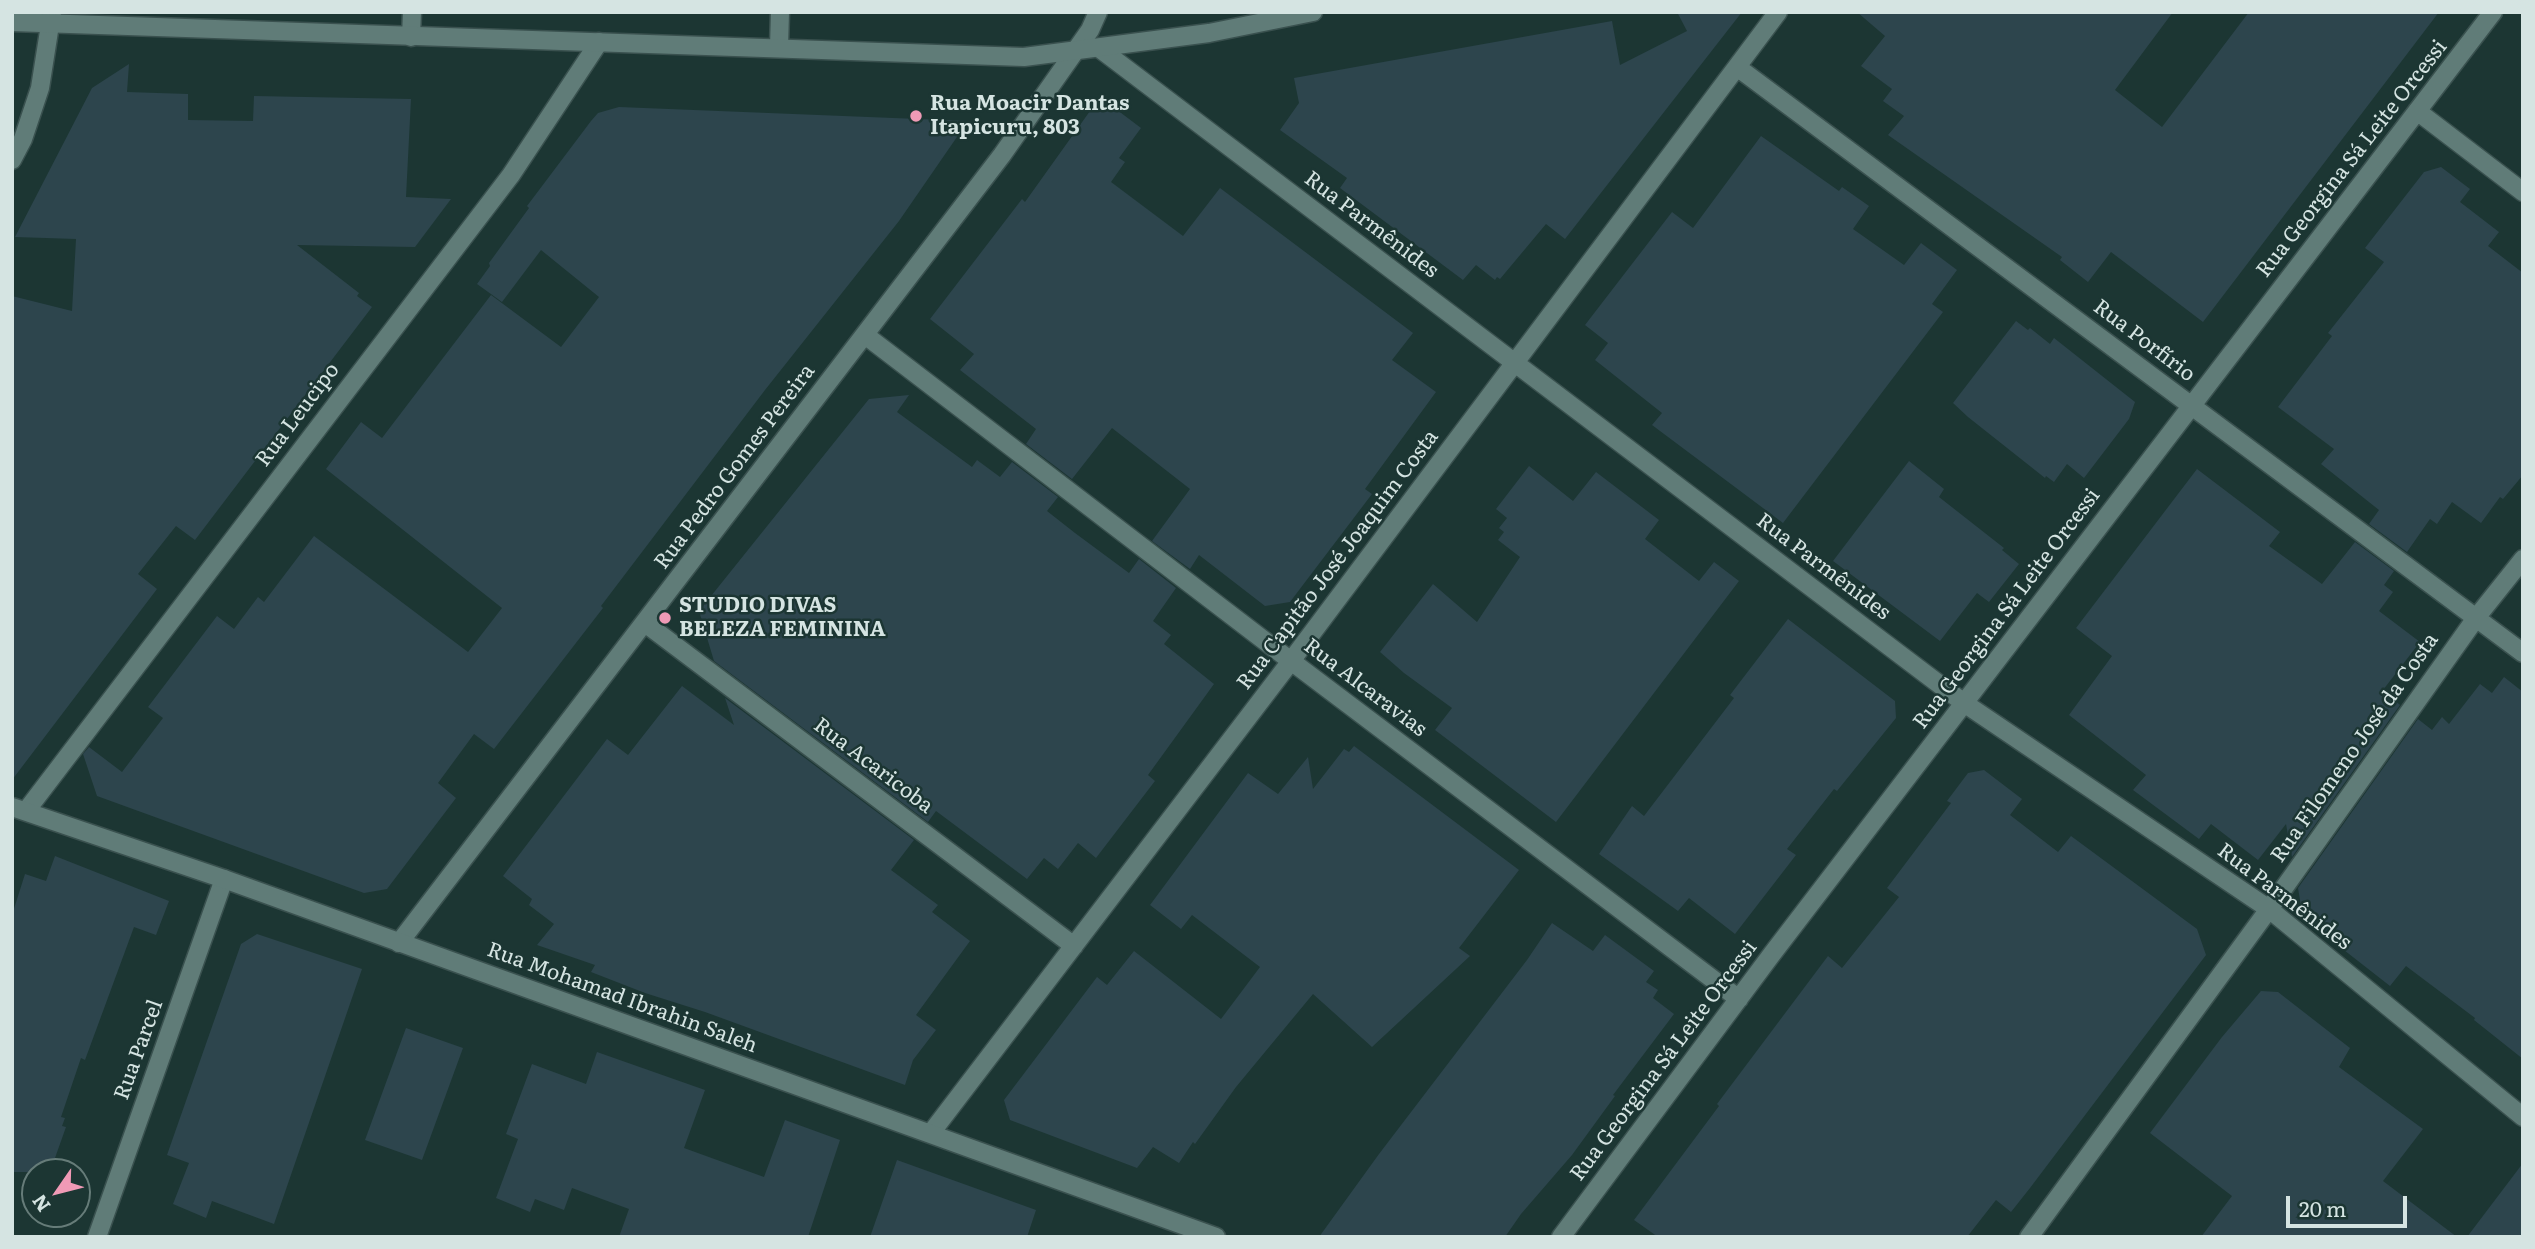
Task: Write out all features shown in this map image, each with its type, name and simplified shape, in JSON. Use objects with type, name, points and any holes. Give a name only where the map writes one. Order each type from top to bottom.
[{"type":"street","points":[[411,37],[412,12]]},
{"type":"street","points":[[779,47],[780,12]]},
{"type":"street","name":"Rua Pedro Gomes Pereira","points":[[400,943],[1002,155],[1090,30],[1098,12]]},
{"type":"street","points":[[12,22],[51,18],[411,37],[1024,57],[1209,33],[1313,12]]},
{"type":"street","name":"Rua Capitão José Joaquim Costa","points":[[931,1133],[1291,661],[1778,12]]},
{"type":"street","name":"Rua Georgina Sá Leite Orcessi","points":[[1561,1237],[1964,703],[2494,12]]},
{"type":"street","points":[[12,160],[23,139],[40,88],[51,18]]},
{"type":"street","name":"Rua Leucipo","points":[[19,809],[511,175],[599,42]]},
{"type":"street","name":"Rua Parmênides","points":[[1099,48],[1964,703],[2269,909],[2523,1117]]},
{"type":"street","name":"Rua Porfírio","points":[[1737,67],[2523,653]]},
{"type":"street","points":[[2417,111],[2523,192]]},
{"type":"street","name":"Rua Alcaravias","points":[[864,335],[1739,999]]},
{"type":"street","name":"Rua Filomeno José da Costa","points":[[2029,1237],[2269,909],[2476,618],[2523,559]]},
{"type":"street","name":"Rua Acaricoba","points":[[645,623],[1074,946]]},
{"type":"street","name":"Rua Mohamad Ibrahin Saleh","points":[[19,809],[224,879],[1216,1237]]},
{"type":"street","name":"Rua Parcel","points":[[97,1237],[224,879]]},
{"type":"building","points":[[1677,12],[1742,12],[1565,239],[1546,224],[1500,279],[1497,277],[1495,280],[1476,265],[1463,280],[1340,188],[1347,178],[1280,130],[1299,103],[1294,78],[1612,21],[1620,65],[1687,31]]},
{"type":"building","points":[[1857,12],[2173,12],[2115,90],[2162,127],[2249,12],[2439,12],[2203,322],[2111,252],[2088,282],[2060,260],[2062,257],[1888,135],[1904,116],[1883,101],[1892,89],[1861,66],[1885,36]]},
{"type":"building","points":[[129,64],[127,92],[188,94],[188,120],[253,121],[254,96],[411,99],[406,197],[451,199],[415,247],[297,245],[359,293],[357,296],[372,307],[195,540],[176,526],[138,574],[157,589],[12,780],[12,296],[72,311],[76,239],[15,237],[92,88]]},
{"type":"building","points":[[1100,97],[1141,128],[1119,158],[1125,162],[1111,182],[1183,236],[1220,188],[1413,333],[1392,360],[1436,392],[1365,489],[1372,494],[1290,602],[1265,606],[1199,555],[1190,569],[1152,541],[1190,489],[1112,428],[1072,479],[1026,444],[1036,429],[960,370],[974,354],[930,319],[1022,199],[1025,202]]},
{"type":"building","points":[[619,107],[968,121],[899,221],[765,390],[494,749],[474,734],[438,783],[456,798],[387,889],[364,893],[97,796],[83,754],[89,747],[122,772],[163,718],[148,707],[217,616],[234,629],[258,597],[264,602],[314,536],[468,652],[502,608],[326,469],[361,422],[382,438],[491,295],[561,347],[599,297],[541,250],[502,302],[477,284],[529,208],[527,206],[591,121],[598,113]]},
{"type":"building","points":[[1761,136],[1839,191],[1842,187],[1869,206],[1853,229],[1904,265],[1921,243],[1957,270],[1932,304],[1943,312],[1783,523],[1652,425],[1662,413],[1595,360],[1608,343],[1585,325],[1672,212],[1693,228]]},
{"type":"building","points":[[2441,167],[2470,189],[2460,202],[2499,232],[2488,246],[2523,273],[2523,475],[2503,499],[2500,497],[2481,523],[2452,502],[2437,524],[2430,519],[2407,552],[2369,524],[2379,510],[2321,464],[2334,449],[2278,407],[2332,336],[2328,333],[2384,262],[2365,248],[2424,172]]},
{"type":"building","points":[[2016,321],[2050,344],[2054,338],[2135,402],[2129,419],[2084,478],[2067,464],[2054,482],[2046,476],[2045,478],[1953,403]]},
{"type":"building","points":[[909,395],[897,412],[972,467],[977,460],[1000,477],[1012,462],[1058,497],[1047,511],[1075,533],[1129,573],[1139,559],[1176,588],[1153,621],[1171,635],[1164,644],[1214,684],[1148,775],[1155,781],[1096,858],[1078,843],[1058,869],[1044,858],[1027,879],[936,811],[928,822],[714,661],[699,611],[869,399]]},
{"type":"building","points":[[1909,461],[1944,489],[1939,497],[2004,548],[2002,550],[2019,564],[1989,602],[1977,593],[1940,641],[1833,561]]},
{"type":"building","points":[[1529,466],[1573,501],[1596,472],[1659,520],[1645,539],[1699,581],[1714,562],[1739,581],[1556,822],[1435,730],[1452,708],[1380,652],[1433,584],[1477,622],[1520,557],[1498,540],[1504,532],[1499,528],[1507,518],[1496,509]]},
{"type":"building","points":[[2197,469],[2280,532],[2269,546],[2322,584],[2355,542],[2394,571],[2384,585],[2393,592],[2379,611],[2420,642],[2383,690],[2400,705],[2292,857],[2286,824],[2258,860],[2211,824],[2199,839],[2133,790],[2146,775],[2069,715],[2112,656],[2076,628]]},
{"type":"building","points":[[1788,619],[1895,701],[1896,718],[1837,791],[1834,789],[1787,849],[1796,855],[1735,934],[1689,898],[1678,911],[1599,854],[1632,806],[1644,816],[1734,698],[1730,695]]},
{"type":"building","points":[[2504,677],[2523,692],[2523,1059],[2474,1020],[2475,1018],[2406,966],[2390,986],[2303,918],[2298,888],[2418,719],[2432,730],[2442,717],[2449,724],[2480,684],[2492,693]]},
{"type":"building","points":[[682,686],[734,725],[725,698],[914,840],[891,870],[938,905],[932,912],[970,941],[916,1015],[936,1030],[913,1060],[905,1085],[705,1012],[645,993],[591,972],[595,965],[537,945],[554,924],[529,905],[532,899],[503,876],[607,739],[628,755]]},
{"type":"building","points":[[1354,746],[1519,870],[1459,948],[1470,956],[1372,1047],[1313,994],[1236,1087],[1179,1163],[1153,1147],[1137,1168],[1010,1120],[1004,1100],[1097,977],[1107,985],[1134,951],[1221,1019],[1260,967],[1192,915],[1181,929],[1150,905],[1248,773],[1278,794],[1308,757],[1313,789],[1344,749],[1349,752]]},
{"type":"building","points":[[1984,770],[2022,799],[2010,815],[2058,852],[2071,836],[2197,929],[2206,955],[2030,1188],[2011,1212],[1996,1200],[1967,1237],[1658,1237],[1634,1220],[1828,956],[1842,968],[1899,897],[1887,888],[1951,803],[1947,801],[1968,773]]},
{"type":"building","points":[[55,856],[169,901],[156,935],[134,927],[85,1060],[81,1058],[61,1117],[65,1118],[62,1126],[66,1127],[55,1158],[21,1158],[21,1172],[12,1172],[12,915],[25,874],[46,881]]},
{"type":"building","points":[[1552,923],[1593,951],[1605,935],[1654,971],[1646,982],[1658,990],[1653,998],[1674,1014],[1572,1155],[1521,1214],[1505,1237],[1319,1237],[1527,960]]},
{"type":"building","points":[[257,934],[362,969],[274,1224],[212,1201],[206,1218],[173,1204],[189,1163],[167,1155],[241,944]]},
{"type":"building","points":[[2261,991],[2278,992],[2350,1048],[2339,1067],[2423,1129],[2383,1181],[2457,1237],[2201,1237],[2232,1196],[2150,1133],[2222,1037]]},
{"type":"building","points":[[406,1028],[463,1048],[422,1160],[365,1140]]},
{"type":"building","points":[[597,1052],[705,1090],[684,1148],[764,1177],[785,1120],[840,1140],[808,1237],[619,1237],[629,1209],[572,1188],[564,1210],[535,1199],[530,1212],[496,1198],[518,1139],[506,1134],[532,1064],[586,1084]]},
{"type":"building","points":[[897,1160],[1036,1210],[1027,1237],[870,1237]]},
{"type":"building","points":[[2523,1163],[2523,1237],[2467,1237]]},
{"type":"place","name":"Rua Moacir Dantas Itapicuru, 803","points":[[916,116]]},
{"type":"place","name":"STUDIO DIVAS BELEZA FEMININA","points":[[665,618]]}]
